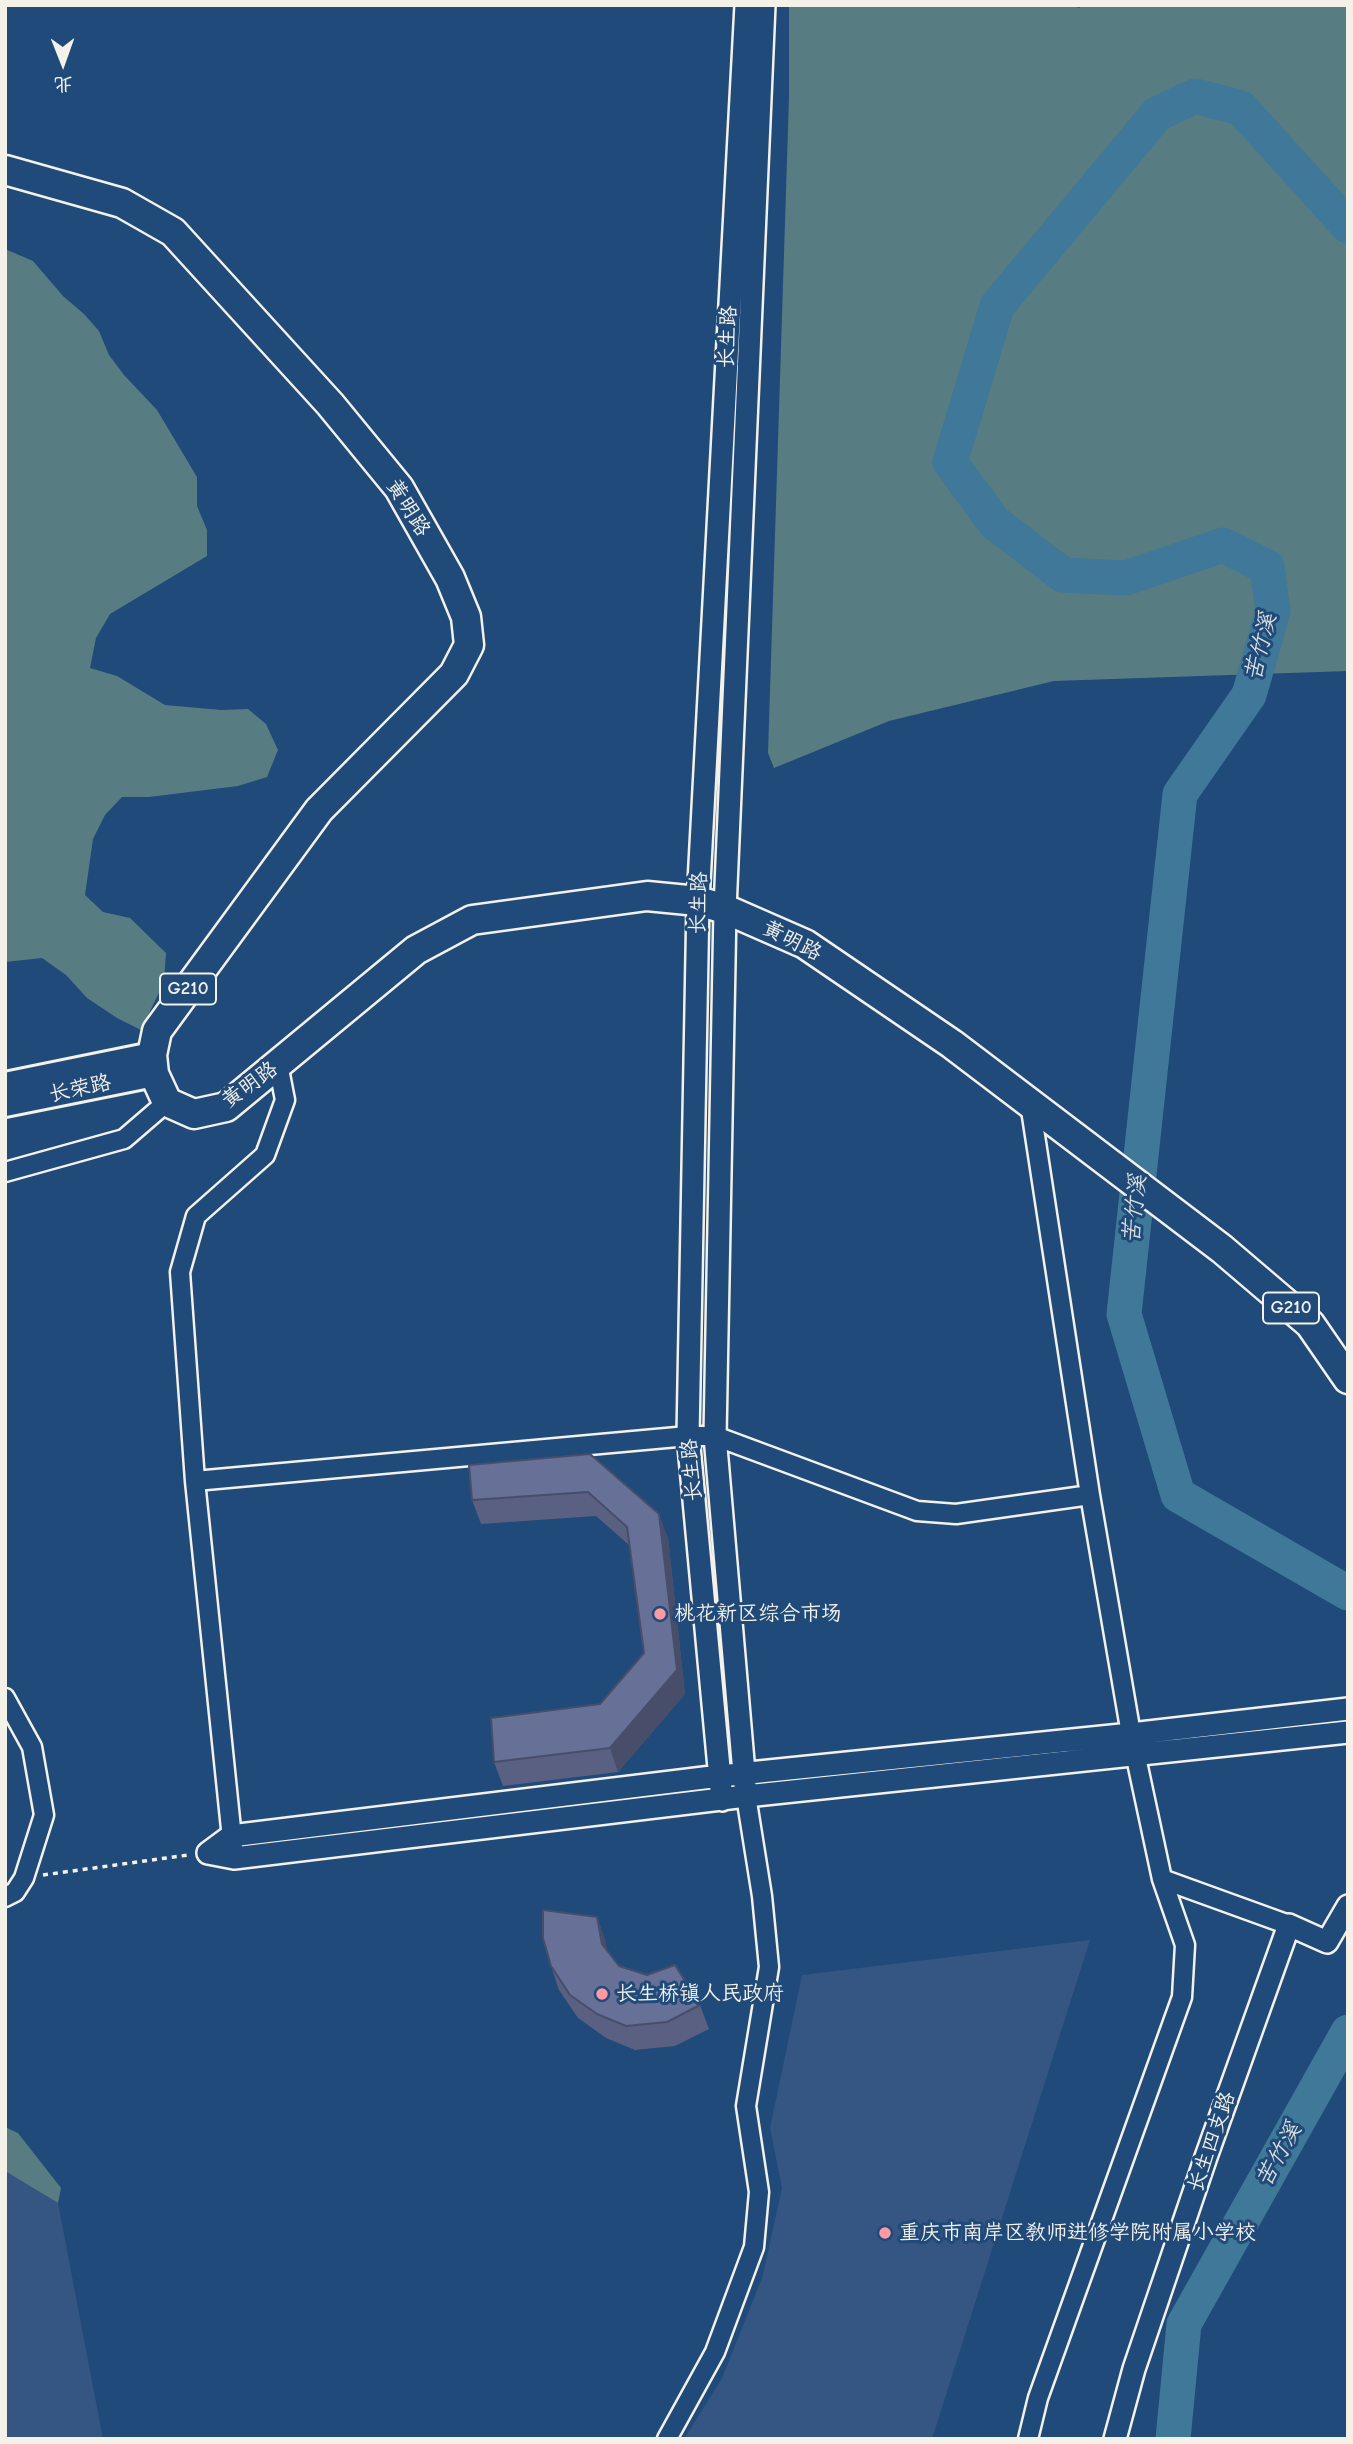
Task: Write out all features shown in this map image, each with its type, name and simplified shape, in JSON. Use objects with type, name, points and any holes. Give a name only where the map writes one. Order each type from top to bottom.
[{"type":"highway","name":"黄明路","points":[[5,170],[122,203],[173,232],[330,404],[399,488],[450,578],[466,618],[469,645],[454,674],[319,810],[157,1031],[153,1064]]},
{"type":"highway","name":"黄明路","points":[[167,1102],[194,1114],[226,1107],[416,950],[472,920],[647,896],[711,905],[805,944],[952,1044],[1222,1249],[1310,1324],[1348,1379]]},
{"type":"highway","points":[[153,1064],[167,1102]]},
{"type":"main road","name":"长荣路","points":[[5,1085],[153,1064]]},
{"type":"main road","name":"长荣路","points":[[5,1104],[153,1064]]},
{"type":"street","name":"长生路","points":[[722,1800],[688,1436],[746,5]]},
{"type":"street","name":"长生路","points":[[746,1796],[715,1436],[711,905],[764,5]]},
{"type":"street","points":[[234,1858],[195,1480],[180,1272],[196,1216],[265,1155],[285,1100],[278,1065]]},
{"type":"street","points":[[5,1172],[124,1139],[167,1102]]},
{"type":"street","points":[[1028,2439],[1038,2398],[1182,1997],[1185,1945],[1162,1879],[1133,1744],[1090,1495],[1039,1110]]},
{"type":"street","points":[[195,1480],[688,1436],[715,1436],[917,1511],[956,1514],[1090,1495]]},
{"type":"street","points":[[5,1698],[32,1747],[44,1815],[24,1878],[15,1892],[5,1897]]},
{"type":"street","points":[[208,1853],[234,1858],[722,1800],[1133,1744],[1348,1709]]},
{"type":"street","points":[[208,1853],[231,1836],[720,1776],[1133,1744],[1348,1732]]},
{"type":"street","points":[[667,2439],[715,2352],[754,2247],[759,2192],[746,2106],[769,1967],[762,1896],[746,1796]]},
{"type":"street","points":[[1162,1879],[1289,1925],[1326,1942],[1348,1906]]},
{"type":"street","name":"长生四支路","points":[[1115,2439],[1138,2357],[1289,1925]]},
{"type":"path","points":[[24,1878],[208,1853]]},
{"type":"shaded area","name":"重庆市南岸区教师进修学院附属小学校","points":[[1090,1940],[932,2439],[684,2439],[722,2378],[762,2278],[782,2188],[770,2128],[802,1975]]},
{"type":"shaded area","points":[[5,2171],[58,2203],[103,2439],[5,2439]]},
{"type":"green space","points":[[789,5],[1073,5],[1079,8],[1082,5],[1348,5],[1348,671],[1054,681],[889,721],[774,768],[768,753],[789,97]]},
{"type":"green space","points":[[5,249],[33,261],[63,296],[99,331],[109,355],[157,410],[197,477],[197,506],[207,530],[207,556],[110,614],[96,638],[90,668],[117,676],[165,705],[221,710],[248,709],[266,724],[278,750],[267,777],[238,786],[149,797],[122,797],[105,815],[93,839],[85,895],[103,912],[130,918],[166,953],[164,982],[141,1030],[87,998],[66,975],[42,958],[5,962]]},
{"type":"green space","points":[[5,2127],[18,2133],[61,2188],[58,2203],[5,2171]]},
{"type":"building","points":[[590,1454],[659,1514],[677,1670],[610,1748],[494,1762],[491,1718],[600,1704],[644,1653],[627,1527],[588,1492],[472,1500],[469,1465]]},
{"type":"building","name":"长生桥镇人民政府","points":[[543,1910],[597,1917],[602,1944],[619,1966],[647,1975],[675,1965],[700,2005],[667,2022],[626,2026],[597,2014],[570,1995],[551,1966],[543,1938]]},
{"type":"waterway","name":"苦竹溪","points":[[1348,226],[1241,108],[1195,96],[1157,114],[997,306],[950,462],[994,522],[1063,575],[1126,578],[1223,545],[1267,567],[1273,611],[1249,695],[1180,794],[1124,1314],[1178,1495],[1348,1593]]},
{"type":"waterway","name":"苦竹溪","points":[[1173,2439],[1184,2324],[1348,2032]]},
{"type":"place","name":"桃花新区综合市场","points":[[660,1614]]},
{"type":"place","name":"长生桥镇人民政府","points":[[602,1994]]},
{"type":"place","name":"重庆市南岸区教师进修学院附属小学校","points":[[885,2233]]}]
